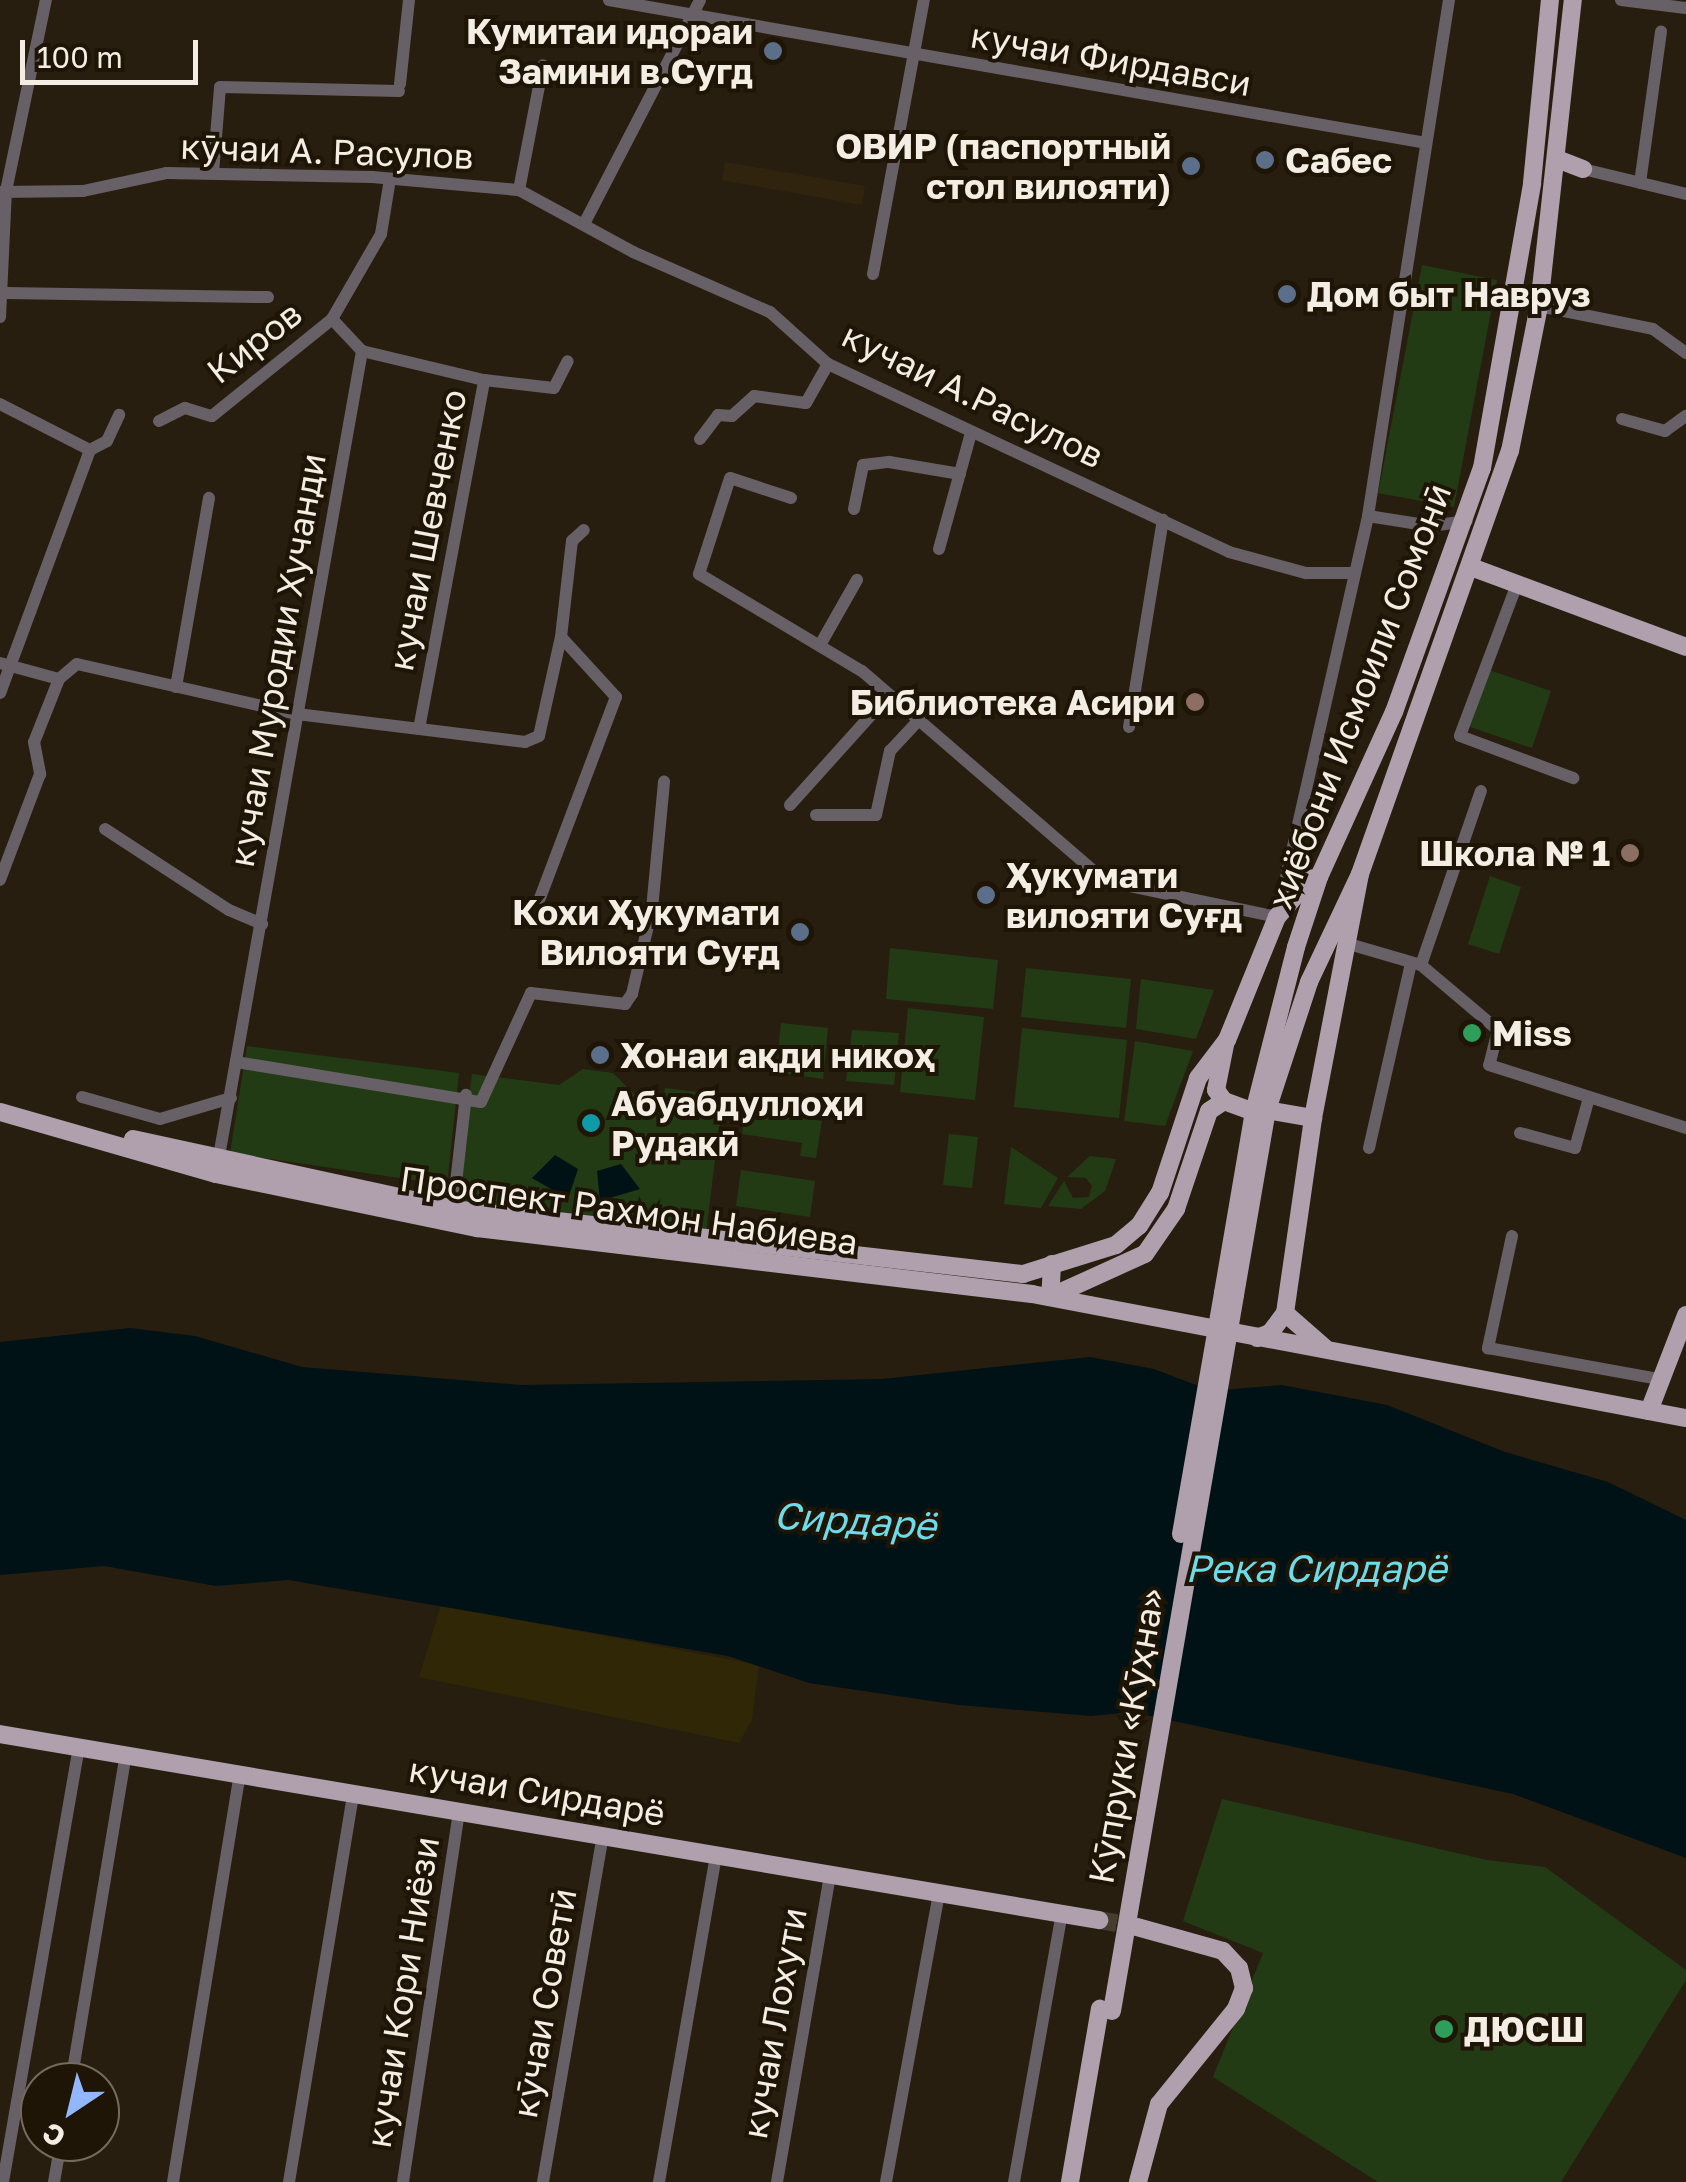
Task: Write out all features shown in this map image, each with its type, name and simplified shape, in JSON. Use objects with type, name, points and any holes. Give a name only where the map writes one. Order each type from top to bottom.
[{"type":"main road","name":"хиёбони Исмоили Сомонӣ","points":[[1260,1111],[1319,877],[1394,712],[1467,521],[1506,347],[1550,0]]},
{"type":"main road","points":[[1256,1338],[1280,1325],[1285,1313],[1313,1118],[1360,874],[1510,451],[1539,306],[1573,0]]},
{"type":"main road","points":[[1557,159],[1583,169]]},
{"type":"main road","points":[[1524,224],[1537,220],[1549,230]]},
{"type":"main road","points":[[1471,567],[1686,647]]},
{"type":"main road","points":[[1260,1111],[1347,893],[1360,874]]},
{"type":"main road","points":[[1313,1118],[1260,1111],[1224,1101],[1216,1085],[1226,1040],[1277,917],[1319,877],[1347,893]]},
{"type":"main road","name":"Проспект Рахмон Набиева","points":[[0,1102],[217,1168],[453,1208],[1022,1274],[1116,1245],[1140,1226],[1160,1193],[1198,1078],[1226,1040]]},
{"type":"main road","points":[[1052,1264],[1050,1297],[1144,1254],[1163,1233],[1206,1116],[1224,1101]]},
{"type":"main road","name":"Кӯпруки «Кӯҳна»","points":[[1106,2010],[1260,1111]]},
{"type":"main road","name":"Проспект Рахмон Набиева","points":[[0,1112],[217,1168],[477,1228],[1050,1297],[1686,1418]]},
{"type":"main road","points":[[1285,1313],[1334,1352]]},
{"type":"main road","points":[[1649,1410],[1686,1315]]},
{"type":"main road","name":"кучаи Сирдарё","points":[[0,1734],[1099,1920]]},
{"type":"main road","points":[[1138,1927],[1224,1950],[1239,1968],[1244,1988],[1236,2009],[1159,2104],[1138,2182]]},
{"type":"main road","points":[[1070,2182],[1106,2010]]},
{"type":"main road","points":[[1080,2182],[1106,2010]]},
{"type":"street","points":[[0,317],[6,293],[3,192],[46,0]]},
{"type":"street","points":[[212,173],[220,87],[399,88],[409,0]]},
{"type":"street","name":"кучаи Фирдавси","points":[[609,0],[1426,144]]},
{"type":"street","points":[[584,224],[688,14],[700,0]]},
{"type":"street","points":[[873,274],[924,0]]},
{"type":"street","points":[[792,498],[730,478],[700,574],[862,671],[1105,881],[1277,917],[1368,516],[1448,0]]},
{"type":"street","points":[[1621,0],[1682,5]]},
{"type":"street","points":[[1640,183],[1661,30]]},
{"type":"street","points":[[519,190],[544,66]]},
{"type":"street","points":[[1583,169],[1686,194]]},
{"type":"street","name":"кӯчаи А. Расулов","points":[[3,192],[83,190],[166,172],[390,178],[519,190],[584,224]]},
{"type":"street","points":[[390,178],[381,234],[332,318],[362,351],[484,380]]},
{"type":"street","name":"кучаи А.Расулов","points":[[584,224],[770,312],[828,364],[1163,520],[1264,565],[1354,573]]},
{"type":"street","points":[[6,293],[268,297]]},
{"type":"street","points":[[1539,306],[1653,329],[1686,352]]},
{"type":"street","name":"Киров","points":[[160,421],[186,408],[212,416],[332,318]]},
{"type":"street","name":"кучаи Муродии Хучанди","points":[[217,1168],[362,351]]},
{"type":"street","name":"кучаи Шевченко","points":[[420,729],[484,380],[554,388],[568,361]]},
{"type":"street","points":[[700,440],[718,415],[732,416],[754,396],[806,404],[828,364]]},
{"type":"street","points":[[0,404],[90,450]]},
{"type":"street","points":[[0,693],[14,668],[90,450],[107,442],[119,415]]},
{"type":"street","points":[[1622,419],[1665,432],[1686,416]]},
{"type":"street","points":[[939,549],[972,433]]},
{"type":"street","points":[[854,508],[863,465],[890,462],[960,474]]},
{"type":"street","points":[[176,687],[210,498]]},
{"type":"street","points":[[1368,516],[1432,526],[1467,521]]},
{"type":"street","points":[[1129,727],[1163,520]]},
{"type":"street","points":[[0,880],[40,774],[34,742],[58,680],[77,664],[297,714],[526,742],[539,736],[561,637],[572,542],[584,530]]},
{"type":"street","points":[[820,646],[857,580]]},
{"type":"street","points":[[1517,584],[1460,736],[1573,778]]},
{"type":"street","points":[[540,898],[616,697],[561,637]]},
{"type":"street","points":[[0,663],[58,680]]},
{"type":"street","points":[[790,806],[889,695]]},
{"type":"street","points":[[816,815],[876,815],[890,750],[918,722]]},
{"type":"street","points":[[236,1062],[466,1095],[481,1102],[492,1085],[530,993],[625,1004],[632,994],[652,909],[664,782]]},
{"type":"street","points":[[1369,1148],[1416,964],[1480,791]]},
{"type":"street","points":[[104,829],[229,910],[262,924]]},
{"type":"street","points":[[1349,944],[1416,964],[1498,1030],[1489,1065],[1686,1128]]},
{"type":"street","points":[[453,1208],[466,1095]]},
{"type":"street","points":[[82,1097],[160,1119],[231,1098]]},
{"type":"street","points":[[1520,1133],[1575,1148],[1589,1098]]},
{"type":"street","points":[[1512,1236],[1488,1348],[1659,1379]]},
{"type":"street","points":[[3,2182],[79,1746]]},
{"type":"street","points":[[74,2062],[126,1754]]},
{"type":"street","points":[[173,2182],[240,1774]]},
{"type":"street","points":[[289,2182],[354,1791]]},
{"type":"street","name":"кучаи Кори Ниёзи","points":[[403,2182],[460,1810]]},
{"type":"street","name":"кӯчаи Советӣ","points":[[544,2182],[604,1834]]},
{"type":"street","points":[[659,2182],[716,1856]]},
{"type":"street","name":"кучаи Лохути","points":[[777,2182],[830,1874]]},
{"type":"street","points":[[886,2182],[939,1893]]},
{"type":"street","points":[[1014,2182],[1062,1913]]},
{"type":"shaded area","points":[[725,162],[865,186],[862,205],[722,180]]},
{"type":"green space","points":[[1422,265],[1497,280],[1454,507],[1378,493]]},
{"type":"green space","points":[[1489,670],[1551,691],[1532,748],[1470,727]]},
{"type":"green space","points":[[1490,876],[1521,887],[1499,954],[1468,944]]},
{"type":"green space","points":[[890,948],[998,960],[993,1009],[886,999]]},
{"type":"green space","points":[[1026,968],[1131,979],[1126,1028],[1021,1017]]},
{"type":"green space","points":[[1141,979],[1214,990],[1196,1039],[1136,1029]]},
{"type":"green space","points":[[908,1008],[984,1017],[975,1100],[900,1092]]},
{"type":"green space","points":[[781,1023],[828,1028],[823,1079],[776,1072]]},
{"type":"green space","points":[[1022,1028],[1127,1040],[1119,1118],[1014,1107]]},
{"type":"green space","points":[[852,1030],[899,1033],[894,1085],[846,1081]]},
{"type":"green space","points":[[1135,1041],[1193,1051],[1165,1126],[1124,1121]]},
{"type":"green space","points":[[247,1046],[459,1073],[447,1185],[230,1153]]},
{"type":"green space","points":[[583,1069],[613,1073],[635,1095],[663,1099],[665,1088],[723,1095],[706,1233],[456,1202],[472,1074],[559,1085]]},
{"type":"green space","points":[[745,1110],[822,1121],[816,1158],[800,1156],[802,1143],[742,1134]]},
{"type":"green space","points":[[949,1134],[978,1137],[972,1188],[943,1185]]},
{"type":"green space","points":[[1011,1147],[1058,1178],[1041,1208],[1004,1204]]},
{"type":"green space","points":[[1090,1156],[1116,1159],[1105,1191],[1081,1209],[1048,1206],[1064,1181],[1073,1198],[1089,1197],[1092,1186],[1086,1178],[1067,1177]]},
{"type":"green space","points":[[741,1170],[815,1181],[810,1217],[736,1206]]},
{"type":"green space","name":"ДЮСШ","points":[[1222,1799],[1487,1860],[1545,1867],[1686,1970],[1686,1980],[1561,2182],[1378,2182],[1213,2077],[1263,1953],[1183,1921]]},
{"type":"sand","points":[[441,1605],[759,1665],[752,1720],[739,1743],[419,1677]]},
{"type":"water","points":[[555,1155],[578,1169],[568,1199],[532,1178]]},
{"type":"water","points":[[621,1164],[640,1189],[600,1201],[597,1171]]},
{"type":"water","name":"Река Сирдарё","points":[[130,1328],[195,1336],[302,1367],[521,1385],[882,1379],[1090,1357],[1154,1369],[1212,1391],[1282,1385],[1387,1405],[1505,1452],[1608,1482],[1686,1520],[1686,1858],[1513,1794],[1132,1712],[1091,1716],[959,1705],[809,1683],[728,1656],[288,1580],[216,1586],[104,1566],[0,1575],[0,1342]]},
{"type":"tunnel","points":[[1099,1920],[1137,1927]]},
{"type":"place","name":"Кумитаи идораи Замини в.Сугд","points":[[773,51]]},
{"type":"place","name":"Сабес","points":[[1265,160]]},
{"type":"place","name":"ОВИР (паспортный стол вилояти)","points":[[1191,166]]},
{"type":"place","name":"Дом быт Навруз","points":[[1287,294]]},
{"type":"place","name":"Библиотека Асири","points":[[1195,702]]},
{"type":"place","name":"Школа № 1","points":[[1630,853]]},
{"type":"place","name":"Ҳукумати вилояти Суғд","points":[[986,895]]},
{"type":"place","name":"Кохи Ҳукумати Вилояти Суғд","points":[[800,932]]},
{"type":"place","name":"Miss","points":[[1472,1033]]},
{"type":"place","name":"Хонаи ақди никоҳ","points":[[600,1055]]},
{"type":"place","name":"Абуабдуллоҳи Рудакӣ","points":[[591,1123]]},
{"type":"place","name":"ДЮСШ","points":[[1444,2029]]},
{"type":"water label","name":"Сирдарё","points":[[855,1520]]}]
